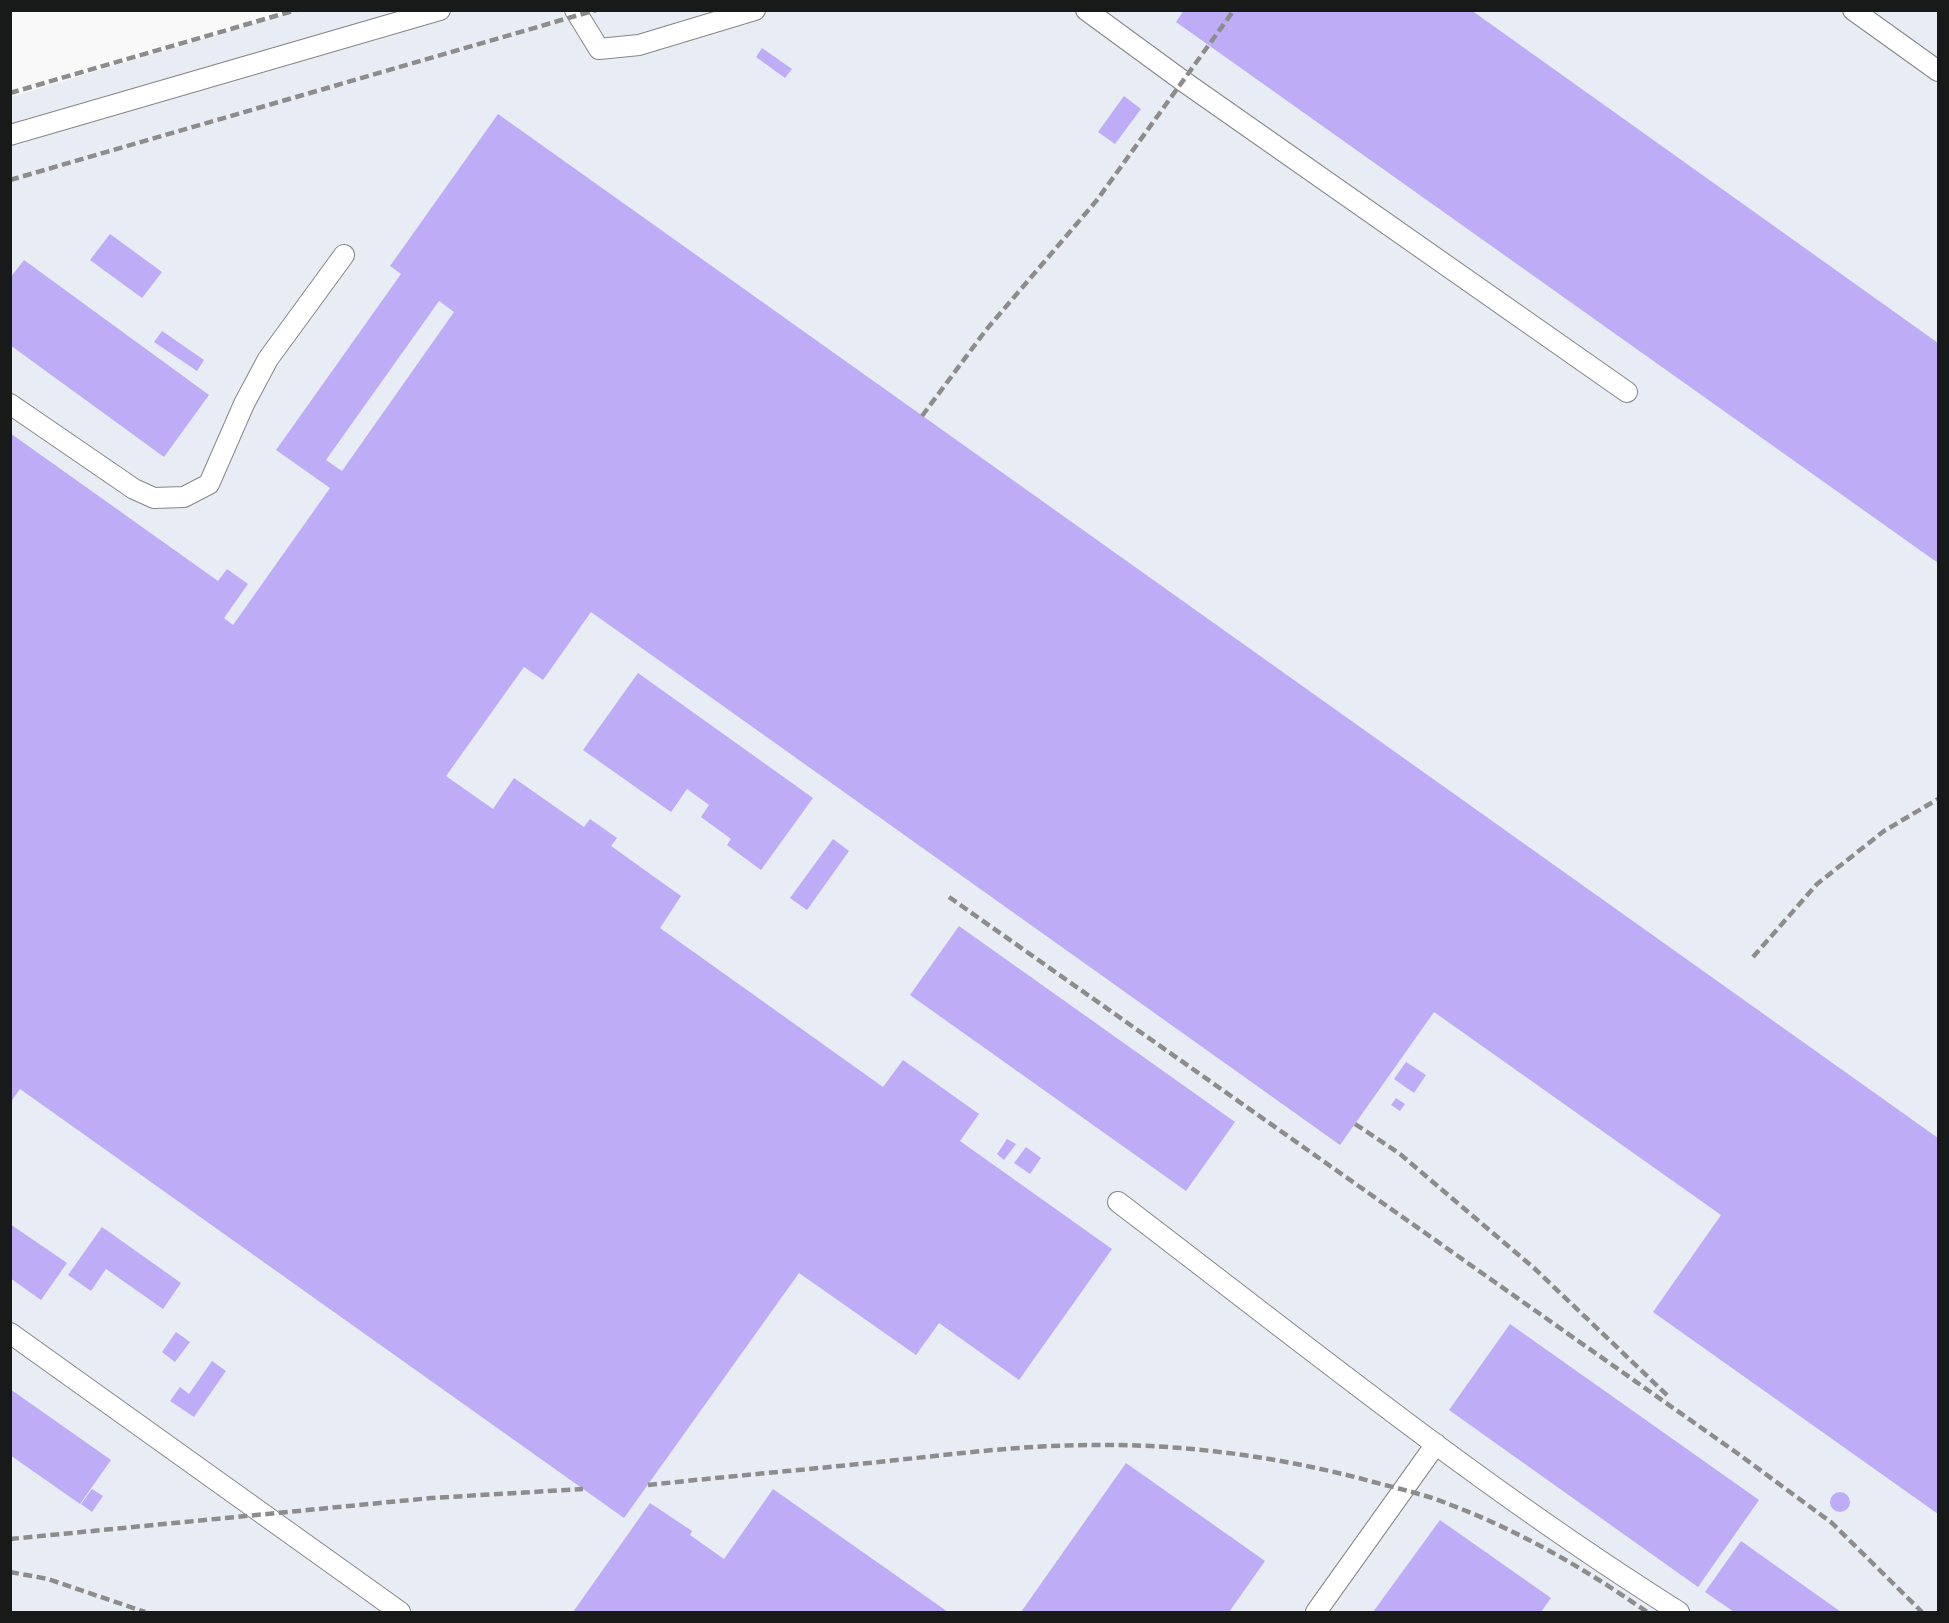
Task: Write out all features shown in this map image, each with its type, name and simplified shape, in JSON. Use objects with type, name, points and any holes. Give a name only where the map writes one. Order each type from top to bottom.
[{"type":"lane","points":[[10,135],[440,10]]},
{"type":"lane","points":[[575,10],[599,49],[639,45],[755,10]]},
{"type":"lane","points":[[1086,10],[1183,81],[1627,393]]},
{"type":"lane","points":[[1853,10],[1938,71]]},
{"type":"lane","points":[[10,404],[134,489],[154,498],[184,497],[209,484],[244,404],[268,359],[344,255]]},
{"type":"lane","points":[[1118,1202],[1436,1444],[1610,1569],[1679,1612]]},
{"type":"lane","points":[[10,1333],[400,1612]]},
{"type":"lane","points":[[1316,1612],[1436,1444]]},
{"type":"shaded area","points":[[298,10],[1938,11],[1938,1612],[11,1612],[11,97]]},
{"type":"building","points":[[1184,10],[1471,10],[1938,343],[1938,563],[1176,22]]},
{"type":"building","points":[[762,48],[792,69],[785,78],[756,57]]},
{"type":"building","points":[[1124,96],[1141,109],[1115,144],[1098,132]]},
{"type":"building","points":[[498,114],[1938,1138],[1938,1514],[1653,1312],[1721,1215],[1434,1012],[1340,1145],[591,612],[543,680],[524,667],[446,776],[493,809],[514,778],[584,827],[590,819],[617,838],[611,846],[681,896],[660,928],[883,1087],[903,1060],[979,1114],[960,1141],[1112,1249],[1019,1380],[939,1323],[916,1355],[799,1273],[624,1518],[20,1089],[10,1103],[10,433],[218,581],[227,569],[248,584],[224,618],[233,625],[330,488],[276,450],[401,274],[390,266]],"holes":[[[439,301],[454,312],[342,471],[326,460]]]},
{"type":"building","points":[[110,234],[162,272],[142,298],[90,260]]},
{"type":"building","points":[[24,260],[209,395],[164,457],[10,345],[10,278]]},
{"type":"building","points":[[162,331],[204,360],[197,371],[154,342]]},
{"type":"building","points":[[638,673],[813,798],[761,870],[727,845],[731,839],[701,817],[709,805],[687,789],[671,812],[583,750]]},
{"type":"building","points":[[833,839],[849,851],[807,910],[790,898]]},
{"type":"building","points":[[959,926],[1235,1122],[1186,1191],[910,995]]},
{"type":"building","points":[[1406,1062],[1426,1075],[1414,1093],[1394,1079]]},
{"type":"building","points":[[1396,1098],[1405,1104],[1400,1111],[1391,1105]]},
{"type":"building","points":[[1007,1139],[1016,1144],[1004,1160],[997,1154]]},
{"type":"building","points":[[1026,1147],[1041,1158],[1030,1174],[1014,1163]]},
{"type":"building","points":[[10,1224],[67,1263],[41,1300],[10,1278]]},
{"type":"building","points":[[102,1227],[181,1283],[163,1309],[106,1269],[91,1291],[68,1275]]},
{"type":"building","points":[[1510,1324],[1759,1500],[1698,1587],[1449,1410]]},
{"type":"building","points":[[176,1332],[190,1342],[175,1362],[162,1352]]},
{"type":"building","points":[[212,1361],[226,1371],[194,1417],[170,1401],[180,1387],[189,1394]]},
{"type":"building","points":[[10,1389],[111,1460],[80,1504],[10,1455]]},
{"type":"building","points":[[1126,1463],[1265,1561],[1229,1612],[1021,1612]]},
{"type":"building","points":[[92,1489],[103,1496],[92,1512],[81,1504]]},
{"type":"building","points":[[773,1489],[948,1612],[573,1612],[650,1503],[692,1531],[690,1535],[724,1559]]},
{"type":"building","points":[[1840,1492],[1847,1495],[1850,1502],[1847,1509],[1840,1512],[1833,1509],[1830,1502],[1833,1495]]},
{"type":"building","points":[[1440,1520],[1551,1598],[1541,1612],[1373,1612]]},
{"type":"building","points":[[1741,1541],[1841,1612],[1734,1612],[1705,1592]]},
{"type":"tram line","points":[[10,11],[14,10]]},
{"type":"railway","points":[[10,93],[296,10]]},
{"type":"railway","points":[[10,180],[596,10]]},
{"type":"railway","points":[[922,416],[986,330],[1097,200],[1234,10]]},
{"type":"railway","points":[[1753,957],[1817,884],[1884,831],[1938,799]]},
{"type":"railway","points":[[949,897],[1737,1453],[1832,1523],[1922,1612]]},
{"type":"railway","points":[[1355,1124],[1400,1154],[1534,1268],[1668,1396]]},
{"type":"railway","points":[[648,1485],[1045,1446],[1130,1445],[1239,1454],[1311,1467],[1417,1493],[1477,1515],[1552,1552],[1647,1612]]},
{"type":"railway","points":[[10,1539],[431,1498],[583,1489]]},
{"type":"railway","points":[[10,1572],[48,1579],[145,1612]]}]
